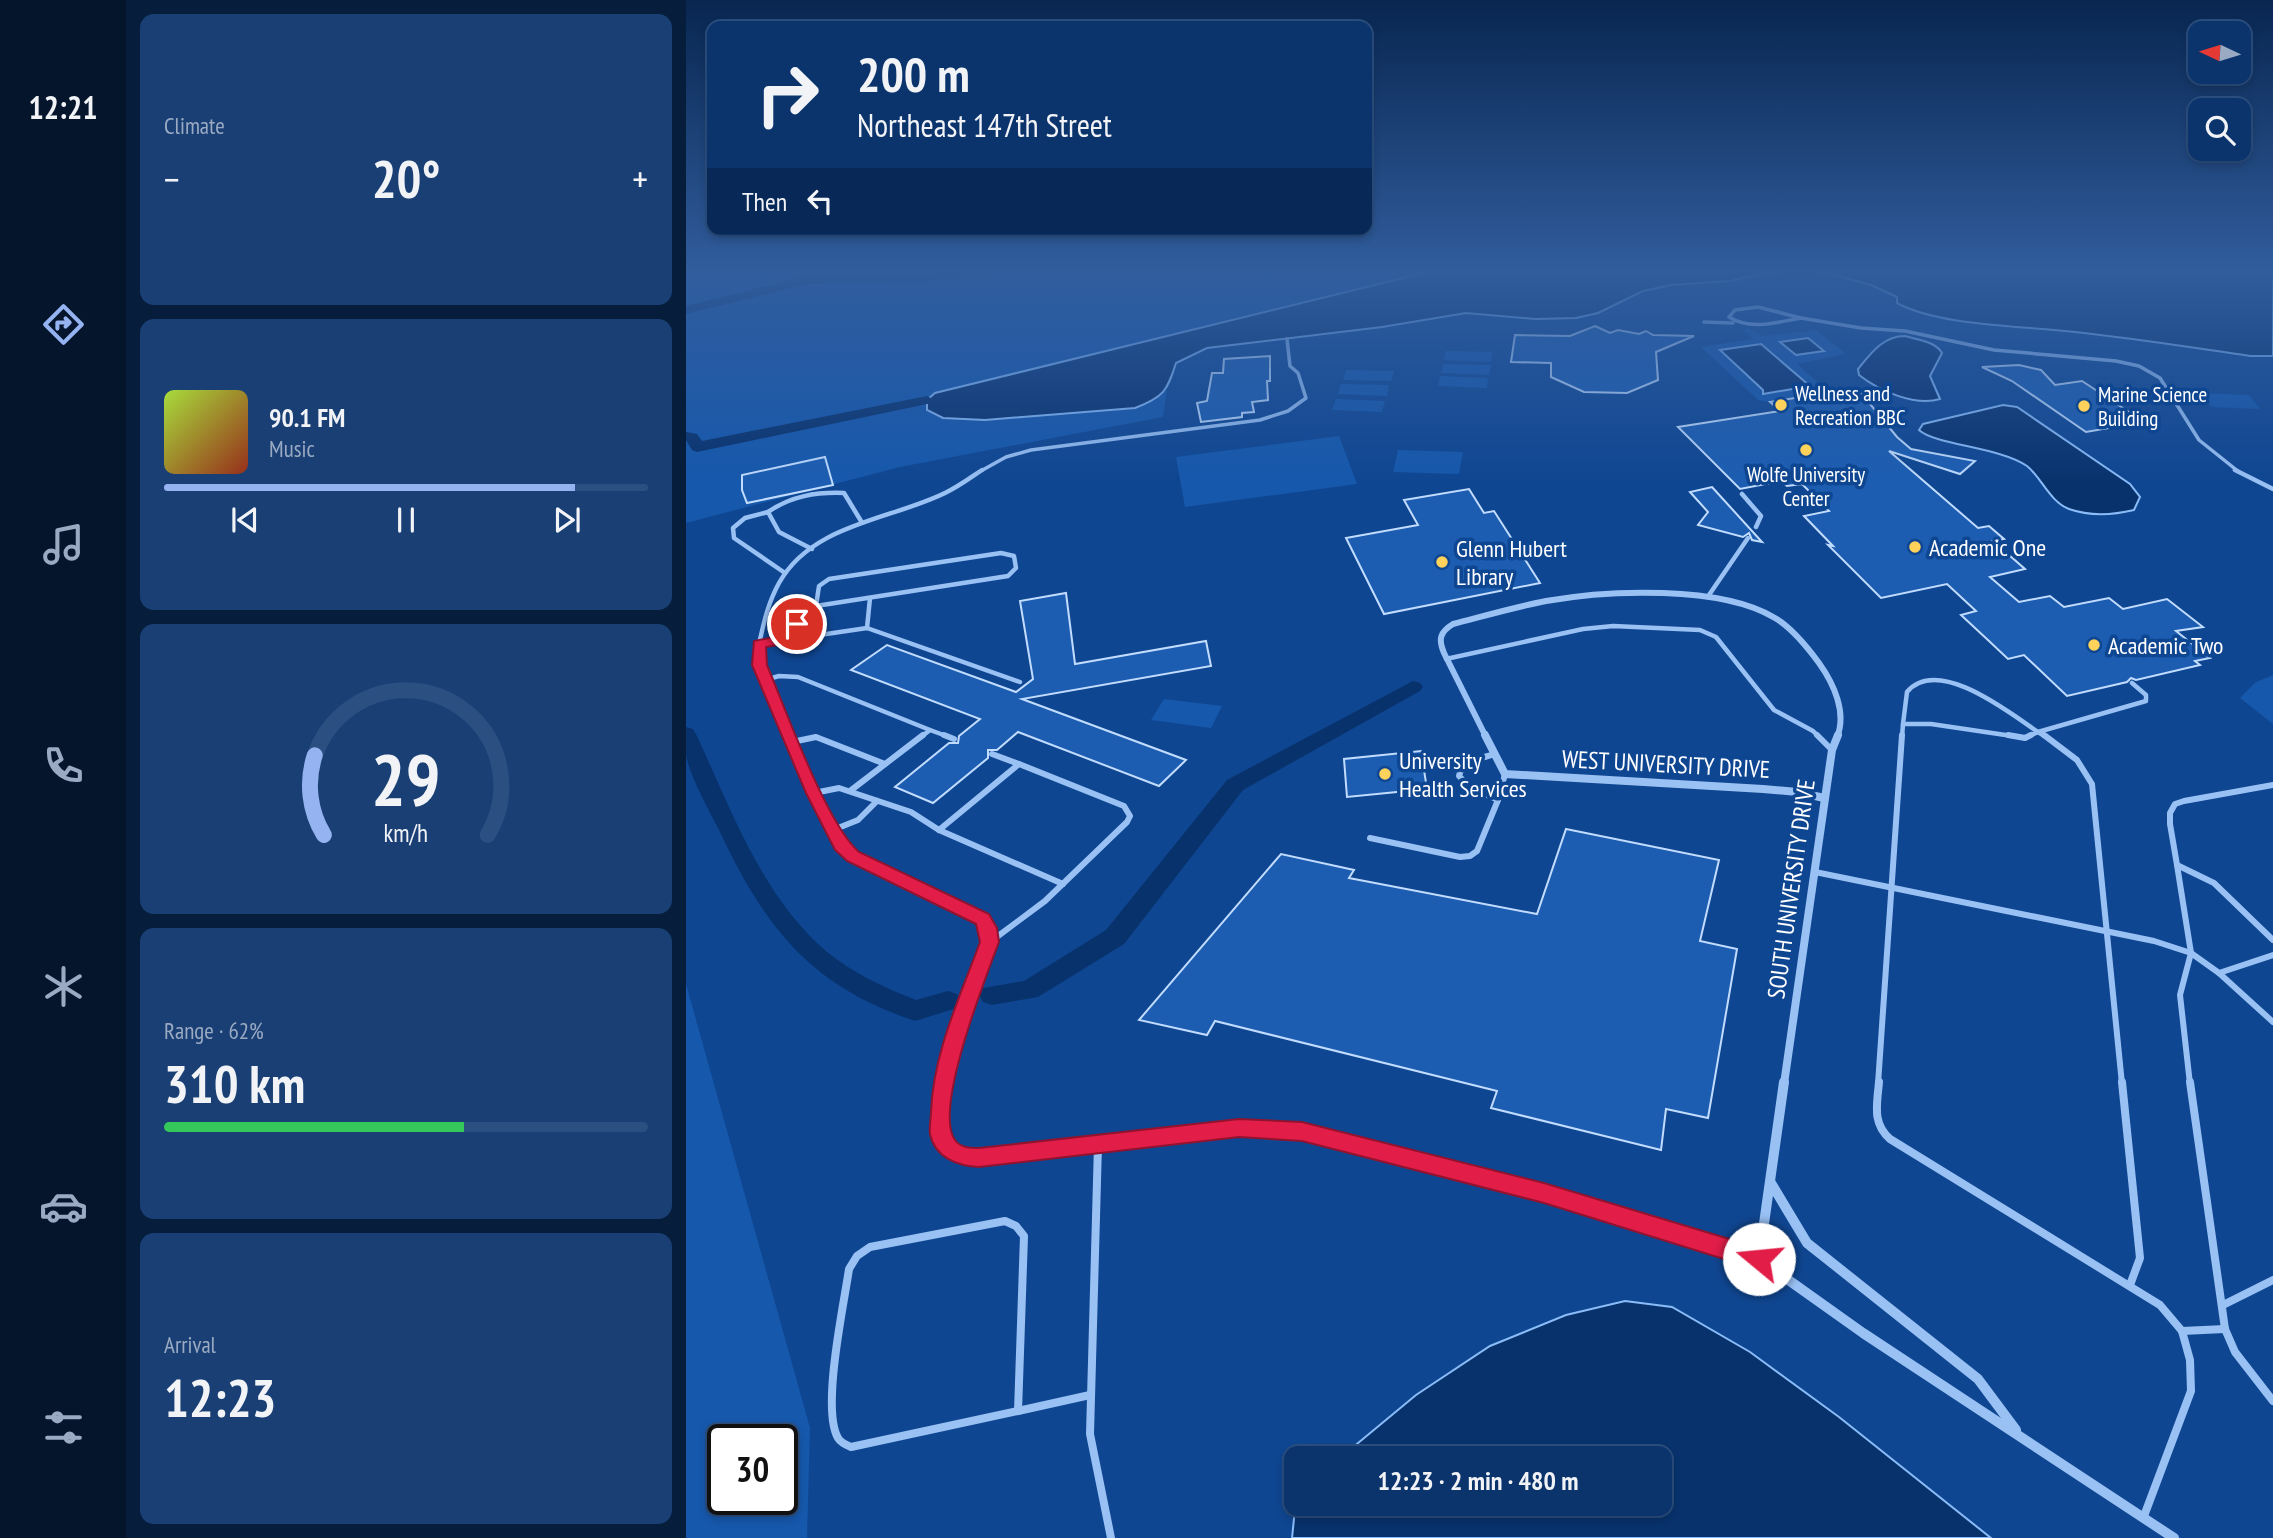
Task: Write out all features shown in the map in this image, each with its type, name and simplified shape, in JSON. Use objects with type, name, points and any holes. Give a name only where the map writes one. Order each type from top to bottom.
[{"type":"street","name":"SOUTH UNIVERSITY DRIVE","points":[[1446,659],[1438,640],[1440,634],[1453,624],[1579,595],[1709,595],[1776,618],[1809,649],[1836,692],[1842,725],[1832,750],[1824,798],[1759,1259]]},
{"type":"street","points":[[759,644],[759,665],[765,680],[814,793],[845,852],[982,919],[988,928],[990,942],[954,1040],[942,1084],[941,1134],[949,1149],[963,1157],[979,1157],[1239,1128],[1302,1132],[1544,1193],[1759,1259],[1863,1333],[2174,1538]]},
{"type":"street","points":[[1446,659],[1505,774]]},
{"type":"street","name":"WEST UNIVERSITY DRIVE","points":[[1505,774],[1787,791],[1824,798]]},
{"type":"street","points":[[1770,1182],[1807,1243],[1978,1380],[2020,1435]]},
{"type":"lane","points":[[1020,682],[867,628],[759,644],[765,610],[785,573],[812,549],[861,521],[949,492],[993,464],[1019,453],[1244,422],[1291,410],[1306,398],[1298,373],[1290,366],[1287,341]]},
{"type":"lane","points":[[1951,341],[1994,350],[2116,361],[2139,366],[2160,378],[2199,440],[2236,471],[2273,489]]},
{"type":"lane","points":[[785,573],[734,538],[733,528],[745,518],[768,512],[781,502],[808,494],[844,493],[861,521]]},
{"type":"lane","points":[[1742,495],[1761,516],[1755,527]]},
{"type":"lane","points":[[768,512],[770,519],[786,540],[812,549]]},
{"type":"lane","points":[[1709,595],[1748,538]]},
{"type":"lane","points":[[778,641],[816,606],[1008,576],[1016,568],[1017,561],[1014,556],[1001,553],[829,579],[819,586],[816,606]]},
{"type":"lane","points":[[867,628],[870,598]]},
{"type":"lane","points":[[1446,659],[1583,629],[1613,626],[1691,629],[1710,633],[1774,710],[1813,731],[1832,750]]},
{"type":"lane","points":[[765,680],[779,676],[798,677],[954,739]]},
{"type":"lane","points":[[2130,1285],[2140,1258],[2108,932],[2092,784],[2088,772],[2072,754],[1968,686],[1937,681],[1912,686],[1904,702],[1876,1121],[1880,1130],[1890,1139],[2160,1305],[2182,1331],[2190,1360],[2191,1391],[2144,1516]]},
{"type":"lane","points":[[1903,724],[1931,724],[2025,738],[2057,725],[2146,701],[2146,695],[2132,682]]},
{"type":"lane","points":[[850,791],[930,730]]},
{"type":"lane","points":[[792,743],[809,737],[822,738],[884,764]]},
{"type":"lane","points":[[990,942],[1025,919],[1127,822],[1130,816],[1124,806],[992,754]]},
{"type":"lane","points":[[1495,754],[1466,763],[1461,769],[1460,778],[1464,786],[1472,791],[1498,800]]},
{"type":"lane","points":[[939,830],[1018,764]]},
{"type":"lane","points":[[1370,838],[1460,857],[1470,856],[1477,851],[1498,800],[1505,774]]},
{"type":"lane","points":[[2273,785],[2175,804],[2170,813],[2191,953],[2180,995],[2194,1121],[2225,1329],[2235,1352],[2273,1401]]},
{"type":"lane","points":[[814,793],[830,788],[850,791],[911,812],[939,830],[1063,884]]},
{"type":"lane","points":[[833,831],[858,820],[877,801]]},
{"type":"lane","points":[[2177,865],[2214,883],[2273,940]]},
{"type":"lane","points":[[1815,872],[2108,932],[2191,953],[2219,973],[2273,1023]]},
{"type":"lane","points":[[2219,973],[2273,955]]},
{"type":"lane","points":[[1098,1145],[1090,1434],[1111,1538]]},
{"type":"lane","points":[[1018,1411],[1024,1236],[1016,1226],[1005,1221],[978,1226],[870,1247],[857,1256],[849,1269],[833,1394],[836,1433],[842,1443],[851,1447],[1018,1411],[1090,1395]]},
{"type":"lane","points":[[2223,1305],[2273,1280]]},
{"type":"lane","points":[[2182,1331],[2225,1329]]},
{"type":"shaded area","points":[[686,341],[1147,341],[935,393],[927,400],[927,410],[943,418],[985,420],[1154,401],[1167,390],[1163,417],[900,467],[686,523]]},
{"type":"shaded area","points":[[1148,341],[1267,341],[1207,348],[1176,363],[1163,392],[1135,408],[985,420],[943,418],[927,410],[927,400],[935,393]]},
{"type":"shaded area","points":[[1741,341],[1829,341],[1846,354],[1797,364],[1821,385],[1815,386],[1823,394],[1768,402],[1758,400],[1701,347]]},
{"type":"shaded area","points":[[1811,341],[1824,351],[1796,355],[1780,342]]},
{"type":"shaded area","points":[[1923,341],[1939,349],[1942,353],[1930,376],[1940,399],[1919,401],[1897,396],[1859,375],[1858,369],[1884,342]]},
{"type":"shaded area","points":[[2144,341],[2273,341],[2273,356],[2250,356]]},
{"type":"shaded area","points":[[1761,344],[1810,386],[1763,394],[1763,390],[1720,350]]},
{"type":"shaded area","points":[[1446,351],[1492,352],[1491,362],[1444,360]]},
{"type":"shaded area","points":[[1444,364],[1491,365],[1489,375],[1441,373]]},
{"type":"shaded area","points":[[1346,370],[1394,371],[1391,381],[1343,380]]},
{"type":"shaded area","points":[[1440,376],[1488,378],[1487,388],[1438,386]]},
{"type":"shaded area","points":[[1341,384],[1389,385],[1387,396],[1338,394]]},
{"type":"shaded area","points":[[2201,393],[2249,395],[2260,409],[2211,407]]},
{"type":"shaded area","points":[[1336,399],[1385,401],[1382,412],[1332,410]]},
{"type":"shaded area","points":[[2003,405],[2017,407],[2130,484],[2140,497],[2134,510],[2101,514],[2069,509],[2056,501],[2027,466],[2001,454],[1939,439],[1919,430],[1923,424]]},
{"type":"shaded area","points":[[1339,436],[1357,484],[1185,507],[1176,457]]},
{"type":"shaded area","points":[[1398,450],[1463,452],[1459,474],[1393,472]]},
{"type":"shaded area","points":[[2273,675],[2273,724],[2240,698],[2256,682]]},
{"type":"shaded area","points":[[1164,699],[1222,706],[1211,728],[1151,720]]},
{"type":"shaded area","points":[[686,984],[810,1428],[807,1538],[686,1538]]},
{"type":"shaded area","points":[[1625,1301],[1672,1307],[1750,1352],[1839,1417],[1991,1538],[1292,1538],[1294,1516],[1672,1516],[1672,1446],[1354,1446],[1416,1395],[1490,1346],[1566,1315]]},
{"type":"building","points":[[1514,341],[1683,341],[1656,352],[1658,380],[1627,393],[1584,392],[1551,377],[1551,363],[1511,362]]},
{"type":"building","points":[[1270,356],[1268,400],[1252,402],[1254,412],[1242,413],[1242,417],[1201,422],[1197,403],[1207,401],[1212,373],[1223,373],[1224,359]]},
{"type":"building","name":"Marine Science Building","points":[[2019,365],[2041,370],[2055,385],[2082,381],[2144,422],[2086,432],[2012,381],[1982,367]]},
{"type":"building","points":[[1857,388],[1897,437],[1911,449],[1975,461],[1960,474],[1889,451],[1978,528],[1989,526],[2004,539],[1993,541],[2025,569],[1990,577],[2019,602],[2050,596],[2064,607],[2109,598],[2123,609],[2167,599],[2203,627],[2176,631],[2210,658],[2195,661],[2200,665],[2136,680],[2131,678],[2127,682],[2067,696],[2024,655],[2008,659],[1961,615],[1976,611],[1947,584],[1881,598],[1828,545],[1833,546],[1804,516],[1829,511],[1802,484],[1787,486],[1781,481],[1740,489],[1678,427],[1780,411],[1770,402]]},
{"type":"building","points":[[825,457],[833,485],[747,503],[742,490],[742,475]]},
{"type":"building","points":[[1712,487],[1762,542],[1752,540],[1749,533],[1743,537],[1698,525],[1708,512],[1690,492]]},
{"type":"building","name":"Glenn Hubert Library","points":[[1469,489],[1484,513],[1494,511],[1540,583],[1384,614],[1346,538],[1418,525],[1404,500]]},
{"type":"building","points":[[1066,593],[1075,664],[1206,641],[1211,666],[1022,699],[1186,760],[1159,786],[1018,732],[997,750],[988,750],[988,758],[933,803],[895,787],[949,743],[958,743],[959,736],[980,719],[851,670],[887,645],[1016,692],[1033,679],[1020,601]]},
{"type":"building","name":"University Health Services","points":[[1421,751],[1427,789],[1347,797],[1344,759]]},
{"type":"building","points":[[1566,829],[1719,860],[1700,941],[1737,949],[1708,1118],[1666,1109],[1661,1150],[1491,1108],[1497,1091],[1215,1021],[1207,1035],[1139,1020],[1281,854],[1354,870],[1349,878],[1537,914]]},
{"type":"waterway","points":[[686,436],[692,437],[697,447],[927,400]]},
{"type":"waterway","points":[[992,995],[1029,990],[1115,937],[1235,785],[1413,687]]},
{"type":"waterway","points":[[686,734],[738,848],[770,903],[809,950],[846,978],[915,1011],[948,1001]]},
{"type":"place","name":"Wellness and Recreation BBC","points":[[1781,405]]},
{"type":"place","name":"Marine Science Building","points":[[2084,406]]},
{"type":"place","name":"Wolfe University Center","points":[[1806,450]]},
{"type":"place","name":"Academic One","points":[[1915,547]]},
{"type":"place","name":"Glenn Hubert Library","points":[[1442,562]]},
{"type":"place","name":"Academic Two","points":[[2094,645]]},
{"type":"place","name":"University Health Services","points":[[1385,774]]},
{"type":"route","points":[[797,624],[778,641],[759,644],[759,665],[814,793],[841,846],[845,852],[982,919],[988,928],[990,942],[970,992],[942,1084],[941,1134],[949,1149],[963,1157],[979,1157],[1239,1128],[1302,1132],[1544,1193],[1759,1259]]}]
